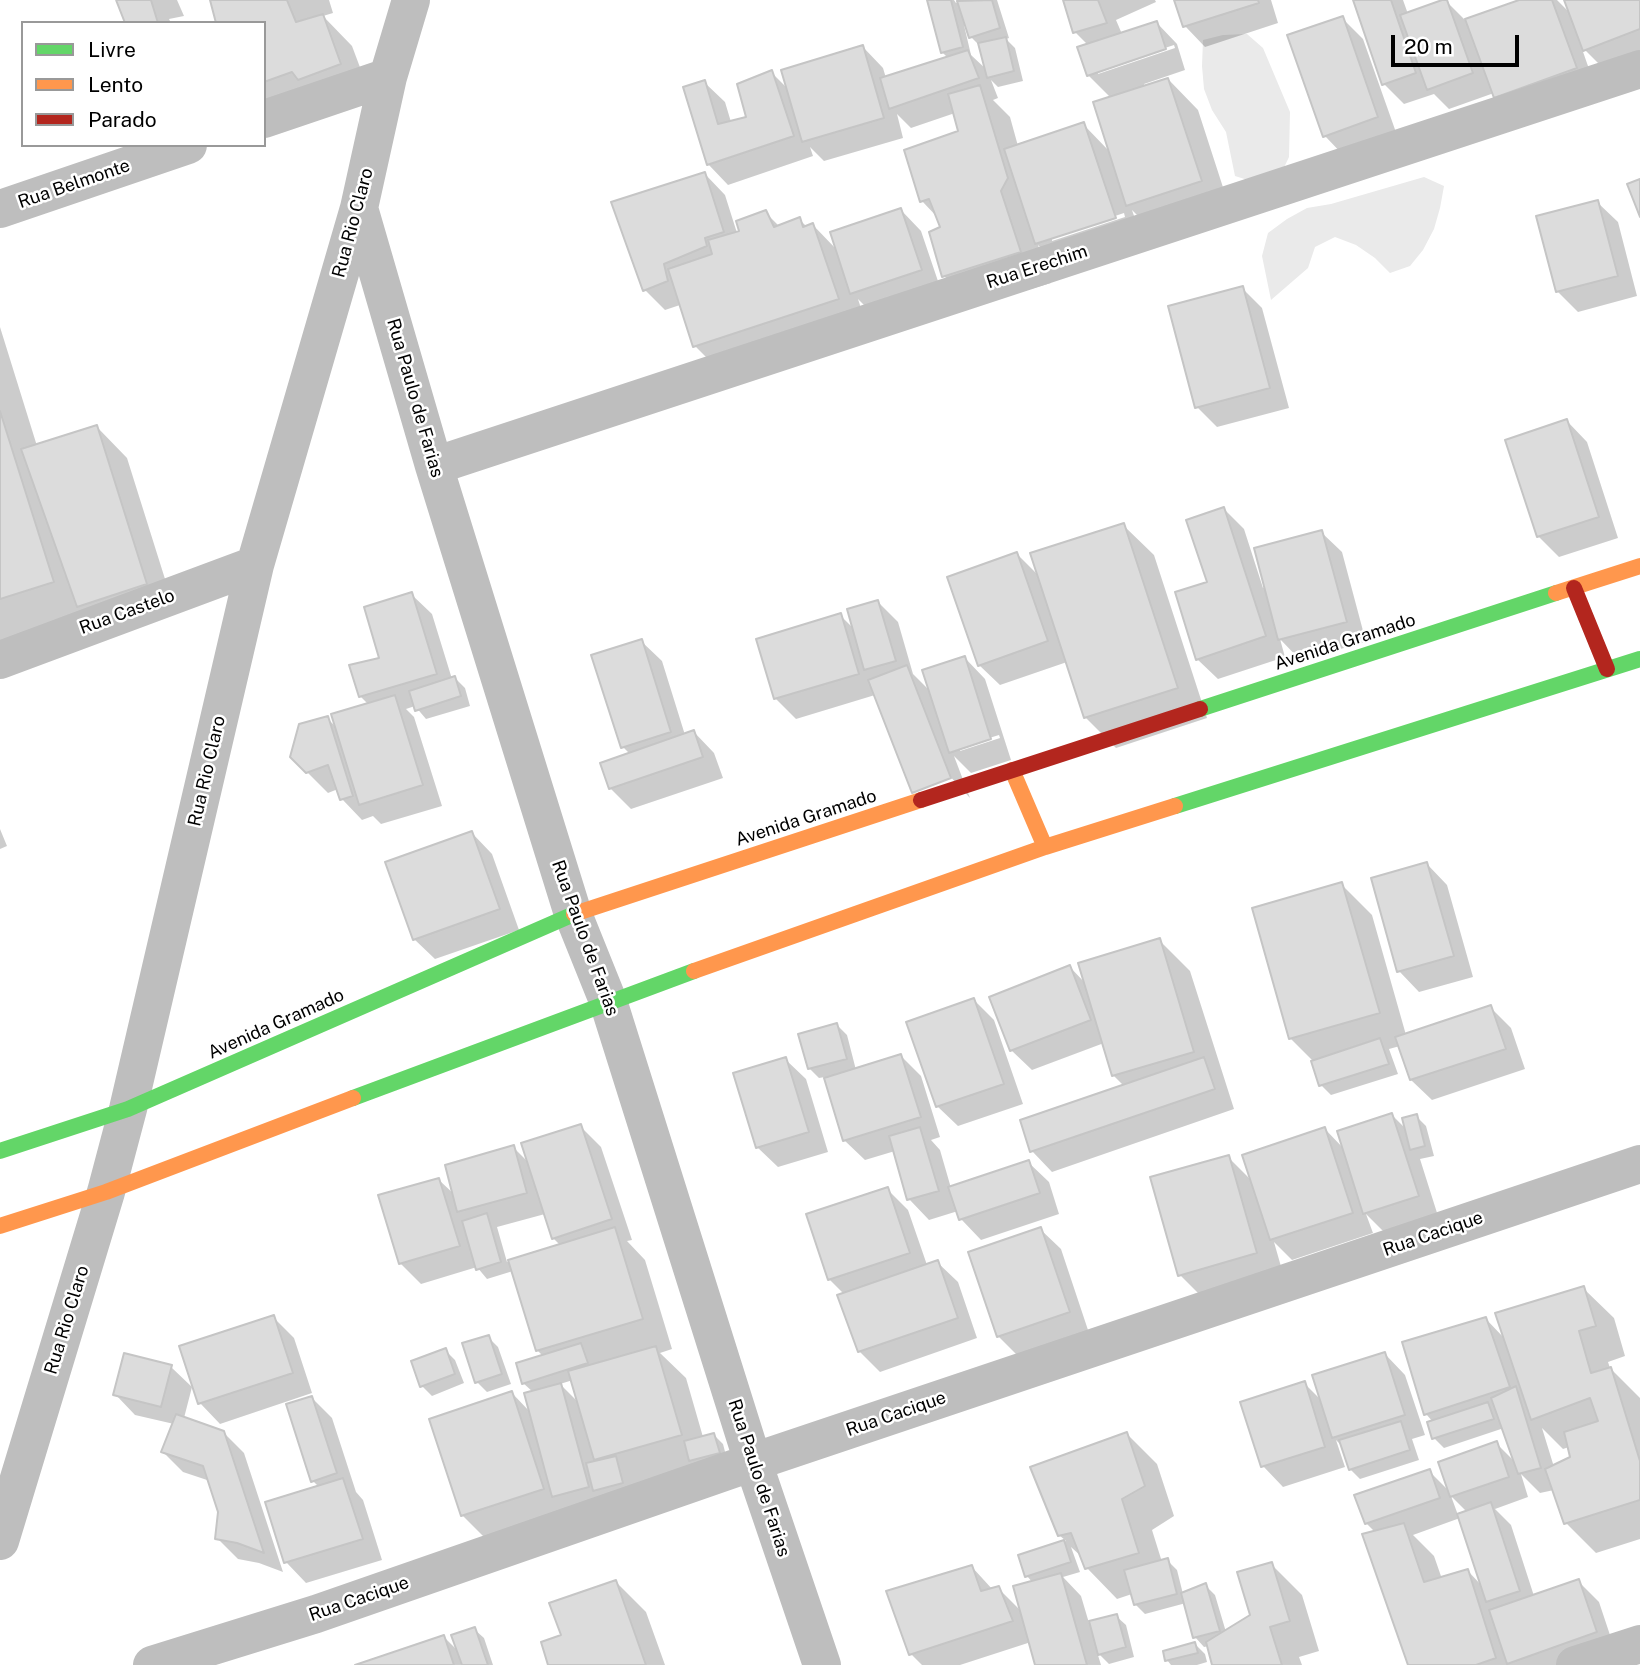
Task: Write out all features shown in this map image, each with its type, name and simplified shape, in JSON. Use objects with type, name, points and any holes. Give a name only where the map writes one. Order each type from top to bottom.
[{"type":"street","name":"Rua Rio Claro","points":[[0,1541],[106,1192],[128,1109],[255,565],[359,208],[388,77],[411,0]]},
{"type":"street","name":"Rua Erechim","points":[[435,466],[1640,69]]},
{"type":"street","points":[[266,118],[388,77]]},
{"type":"street","name":"Rua Belmonte","points":[[0,209],[182,147]]},
{"type":"street","name":"Rua Paulo de Farias","points":[[359,208],[573,915],[608,1001],[753,1462],[822,1665]]},
{"type":"street","name":"Rua Castelo","points":[[0,660],[255,565]]},
{"type":"street","name":"Avenida Gramado","points":[[0,1151],[128,1109],[573,915],[1640,566]]},
{"type":"street","points":[[1574,588],[1607,669]]},
{"type":"street","points":[[0,1226],[106,1192],[608,1001],[1045,847],[1640,659]]},
{"type":"street","points":[[1012,770],[1045,847]]},
{"type":"street","name":"Rua Cacique","points":[[152,1665],[316,1614],[753,1462],[1640,1164]]},
{"type":"street","points":[[1575,1665],[1640,1644]]},
{"type":"shaded area","points":[[1247,34],[1263,48],[1290,112],[1289,157],[1279,178],[1257,183],[1235,176],[1226,132],[1212,110],[1204,89],[1202,66],[1203,40],[1223,35]]},
{"type":"shaded area","points":[[1424,177],[1444,186],[1434,229],[1423,250],[1410,266],[1390,273],[1356,245],[1335,237],[1315,247],[1308,268],[1271,300],[1262,256],[1268,233],[1307,208],[1331,204]]},
{"type":"building","points":[[116,0],[151,0],[157,21],[124,21]]},
{"type":"building","points":[[210,0],[287,0],[296,22],[323,14],[341,64],[298,80],[292,72],[266,81],[266,21],[215,21]]},
{"type":"building","points":[[927,0],[951,0],[963,47],[941,53]]},
{"type":"building","points":[[992,0],[1000,28],[969,38],[957,1]]},
{"type":"building","points":[[1063,0],[1098,0],[1107,23],[1073,33]]},
{"type":"building","points":[[1174,0],[1258,0],[1259,3],[1183,27]]},
{"type":"building","points":[[1353,0],[1391,0],[1416,73],[1382,85]]},
{"type":"building","points":[[1447,0],[1473,73],[1427,90],[1400,15]]},
{"type":"building","points":[[1519,0],[1552,0],[1577,68],[1494,98],[1465,19]]},
{"type":"building","points":[[1564,0],[1640,0],[1640,29],[1583,51]]},
{"type":"building","points":[[1343,16],[1378,117],[1323,137],[1287,35]]},
{"type":"building","points":[[1157,21],[1166,49],[1087,76],[1077,47]]},
{"type":"building","points":[[1006,37],[1014,71],[987,78],[978,43]]},
{"type":"building","points":[[863,45],[884,118],[802,142],[781,70]]},
{"type":"building","points":[[968,50],[979,78],[889,109],[880,78]]},
{"type":"building","points":[[772,70],[794,136],[707,165],[683,87],[705,80],[718,124],[746,117],[737,84]]},
{"type":"building","points":[[1168,78],[1202,181],[1126,206],[1093,102]]},
{"type":"building","points":[[980,85],[1008,178],[1001,191],[1021,252],[942,277],[929,232],[940,227],[929,199],[920,202],[904,150],[958,131],[948,94]]},
{"type":"building","points":[[1084,122],[1116,218],[1035,244],[1004,149]]},
{"type":"building","points":[[705,172],[724,232],[705,238],[707,246],[664,264],[668,281],[643,291],[611,202]]},
{"type":"building","points":[[1640,179],[1640,217],[1627,184]]},
{"type":"building","points":[[1598,200],[1618,276],[1556,292],[1536,216]]},
{"type":"building","points":[[901,208],[922,270],[850,294],[830,232]]},
{"type":"building","points":[[766,210],[774,227],[800,217],[803,227],[813,223],[839,299],[693,347],[668,269],[712,254],[708,240],[739,231],[736,221]]},
{"type":"building","points":[[1243,286],[1270,388],[1195,408],[1168,306]]},
{"type":"building","points":[[0,411],[54,582],[0,599]]},
{"type":"building","points":[[1567,419],[1599,517],[1537,537],[1505,440]]},
{"type":"building","points":[[97,425],[147,584],[77,607],[21,449]]},
{"type":"building","points":[[1224,507],[1266,636],[1196,660],[1175,592],[1207,582],[1186,520]]},
{"type":"building","points":[[1124,523],[1178,688],[1084,718],[1030,553]]},
{"type":"building","points":[[1322,530],[1347,622],[1278,640],[1254,548]]},
{"type":"building","points":[[1017,552],[1048,641],[978,666],[947,577]]},
{"type":"building","points":[[412,592],[437,674],[359,697],[349,665],[379,658],[364,607]]},
{"type":"building","points":[[878,600],[896,661],[864,670],[847,609]]},
{"type":"building","points":[[841,613],[859,674],[774,699],[756,639]]},
{"type":"building","points":[[642,639],[671,732],[621,748],[591,655]]},
{"type":"building","points":[[965,656],[991,739],[949,753],[922,670]]},
{"type":"building","points":[[907,665],[951,778],[912,793],[868,680]]},
{"type":"building","points":[[455,676],[461,696],[415,711],[409,691]]},
{"type":"building","points":[[395,695],[423,785],[359,805],[331,714]]},
{"type":"building","points":[[328,716],[353,796],[340,800],[328,765],[306,773],[290,757],[299,724]]},
{"type":"building","points":[[694,730],[703,757],[609,789],[600,763]]},
{"type":"building","points":[[472,831],[500,909],[413,940],[385,862]]},
{"type":"building","points":[[1427,862],[1454,956],[1397,972],[1371,878]]},
{"type":"building","points":[[1342,882],[1380,1013],[1289,1039],[1252,908]]},
{"type":"building","points":[[1160,938],[1194,1052],[1112,1076],[1078,963]]},
{"type":"building","points":[[1070,965],[1091,1020],[1010,1051],[989,997]]},
{"type":"building","points":[[974,998],[1004,1084],[936,1107],[906,1022]]},
{"type":"building","points":[[1491,1005],[1506,1049],[1410,1080],[1395,1037]]},
{"type":"building","points":[[837,1023],[847,1059],[808,1069],[798,1034]]},
{"type":"building","points":[[1380,1038],[1389,1064],[1319,1086],[1311,1061]]},
{"type":"building","points":[[901,1054],[921,1117],[843,1141],[824,1078]]},
{"type":"building","points":[[786,1057],[809,1132],[756,1148],[733,1073]]},
{"type":"building","points":[[1204,1057],[1215,1089],[1030,1152],[1020,1120]]},
{"type":"building","points":[[1392,1113],[1419,1196],[1363,1214],[1337,1131]]},
{"type":"building","points":[[1417,1114],[1425,1146],[1410,1150],[1402,1118]]},
{"type":"building","points":[[581,1124],[612,1219],[552,1239],[521,1143]]},
{"type":"building","points":[[920,1127],[939,1191],[907,1200],[889,1136]]},
{"type":"building","points":[[1325,1127],[1353,1213],[1270,1240],[1242,1155]]},
{"type":"building","points":[[514,1145],[527,1193],[457,1212],[445,1165]]},
{"type":"building","points":[[1229,1155],[1257,1253],[1178,1276],[1150,1177]]},
{"type":"building","points":[[1029,1160],[1040,1193],[959,1220],[948,1187]]},
{"type":"building","points":[[439,1178],[460,1246],[399,1264],[378,1195]]},
{"type":"building","points":[[888,1187],[910,1253],[828,1280],[806,1214]]},
{"type":"building","points":[[487,1213],[501,1262],[476,1270],[462,1221]]},
{"type":"building","points":[[615,1227],[643,1319],[536,1351],[508,1260]]},
{"type":"building","points":[[1041,1227],[1070,1312],[997,1337],[968,1252]]},
{"type":"building","points":[[938,1260],[958,1318],[858,1352],[837,1295]]},
{"type":"building","points":[[1584,1286],[1596,1326],[1579,1331],[1591,1373],[1611,1367],[1640,1461],[1640,1500],[1564,1524],[1545,1469],[1570,1457],[1564,1432],[1598,1421],[1590,1398],[1531,1420],[1495,1313]]},
{"type":"building","points":[[274,1315],[293,1373],[198,1404],[179,1346]]},
{"type":"building","points":[[1486,1317],[1510,1387],[1424,1415],[1402,1342]]},
{"type":"building","points":[[489,1335],[502,1374],[475,1383],[462,1343]]},
{"type":"building","points":[[581,1343],[588,1363],[522,1384],[516,1363]]},
{"type":"building","points":[[656,1346],[682,1435],[594,1460],[568,1371]]},
{"type":"building","points":[[446,1348],[455,1374],[420,1387],[411,1361]]},
{"type":"building","points":[[1385,1352],[1405,1415],[1332,1438],[1312,1375]]},
{"type":"building","points":[[124,1353],[172,1365],[161,1407],[113,1395]]},
{"type":"building","points":[[1305,1381],[1325,1447],[1261,1467],[1240,1402]]},
{"type":"building","points":[[561,1383],[589,1487],[552,1497],[524,1393]]},
{"type":"building","points":[[1516,1386],[1541,1468],[1518,1474],[1491,1398]]},
{"type":"building","points":[[512,1391],[544,1489],[461,1516],[429,1419]]},
{"type":"building","points":[[312,1396],[337,1473],[311,1482],[286,1404]]},
{"type":"building","points":[[1488,1402],[1494,1419],[1432,1439],[1427,1422]]},
{"type":"building","points":[[176,1414],[224,1431],[264,1553],[237,1543],[215,1539],[218,1512],[203,1466],[161,1452]]},
{"type":"building","points":[[1401,1421],[1410,1450],[1349,1470],[1339,1440]]},
{"type":"building","points":[[1127,1432],[1145,1486],[1122,1499],[1139,1553],[1085,1569],[1071,1533],[1058,1536],[1030,1467]]},
{"type":"building","points":[[714,1433],[720,1453],[689,1461],[684,1441]]},
{"type":"building","points":[[1497,1441],[1509,1477],[1450,1497],[1438,1462]]},
{"type":"building","points":[[616,1456],[623,1483],[593,1491],[586,1463]]},
{"type":"building","points":[[1430,1469],[1440,1498],[1365,1524],[1354,1495]]},
{"type":"building","points":[[343,1478],[363,1539],[284,1563],[265,1502]]},
{"type":"building","points":[[1491,1502],[1520,1591],[1486,1602],[1457,1514]]},
{"type":"building","points":[[1404,1523],[1424,1582],[1468,1569],[1496,1658],[1476,1665],[1408,1665],[1362,1534]]},
{"type":"building","points":[[1064,1540],[1071,1562],[1025,1577],[1018,1555]]},
{"type":"building","points":[[1168,1558],[1177,1594],[1134,1605],[1124,1570]]},
{"type":"building","points":[[1272,1562],[1290,1621],[1270,1627],[1282,1665],[1212,1665],[1206,1642],[1250,1615],[1237,1572]]},
{"type":"building","points":[[972,1565],[981,1591],[999,1586],[1013,1621],[909,1655],[886,1591]]},
{"type":"building","points":[[1061,1573],[1087,1665],[1035,1665],[1013,1586]]},
{"type":"building","points":[[1579,1579],[1597,1632],[1507,1664],[1489,1610]]},
{"type":"building","points":[[616,1580],[646,1665],[548,1665],[541,1642],[561,1635],[549,1603]]},
{"type":"building","points":[[1206,1583],[1220,1631],[1193,1638],[1181,1593]]},
{"type":"building","points":[[1117,1614],[1126,1647],[1098,1655],[1089,1621]]},
{"type":"building","points":[[475,1627],[488,1665],[462,1665],[451,1635]]},
{"type":"building","points":[[444,1635],[454,1665],[355,1665]]},
{"type":"building","points":[[1195,1642],[1198,1653],[1165,1661],[1163,1651]]},
{"type":"traffic: fast","points":[[1200,709],[1556,593]]},
{"type":"traffic: fast","points":[[1175,806],[1640,659]]},
{"type":"traffic: fast","points":[[0,1151],[128,1109],[574,914]]},
{"type":"traffic: fast","points":[[353,1098],[694,971]]},
{"type":"traffic: slow","points":[[1556,593],[1640,566]]},
{"type":"traffic: slow","points":[[1012,770],[1045,847]]},
{"type":"traffic: slow","points":[[574,914],[921,800]]},
{"type":"traffic: slow","points":[[694,971],[1045,847],[1175,806]]},
{"type":"traffic: slow","points":[[0,1226],[106,1192],[353,1098]]},
{"type":"traffic: jam","points":[[1574,588],[1607,669]]},
{"type":"traffic: jam","points":[[921,800],[1200,709]]}]
